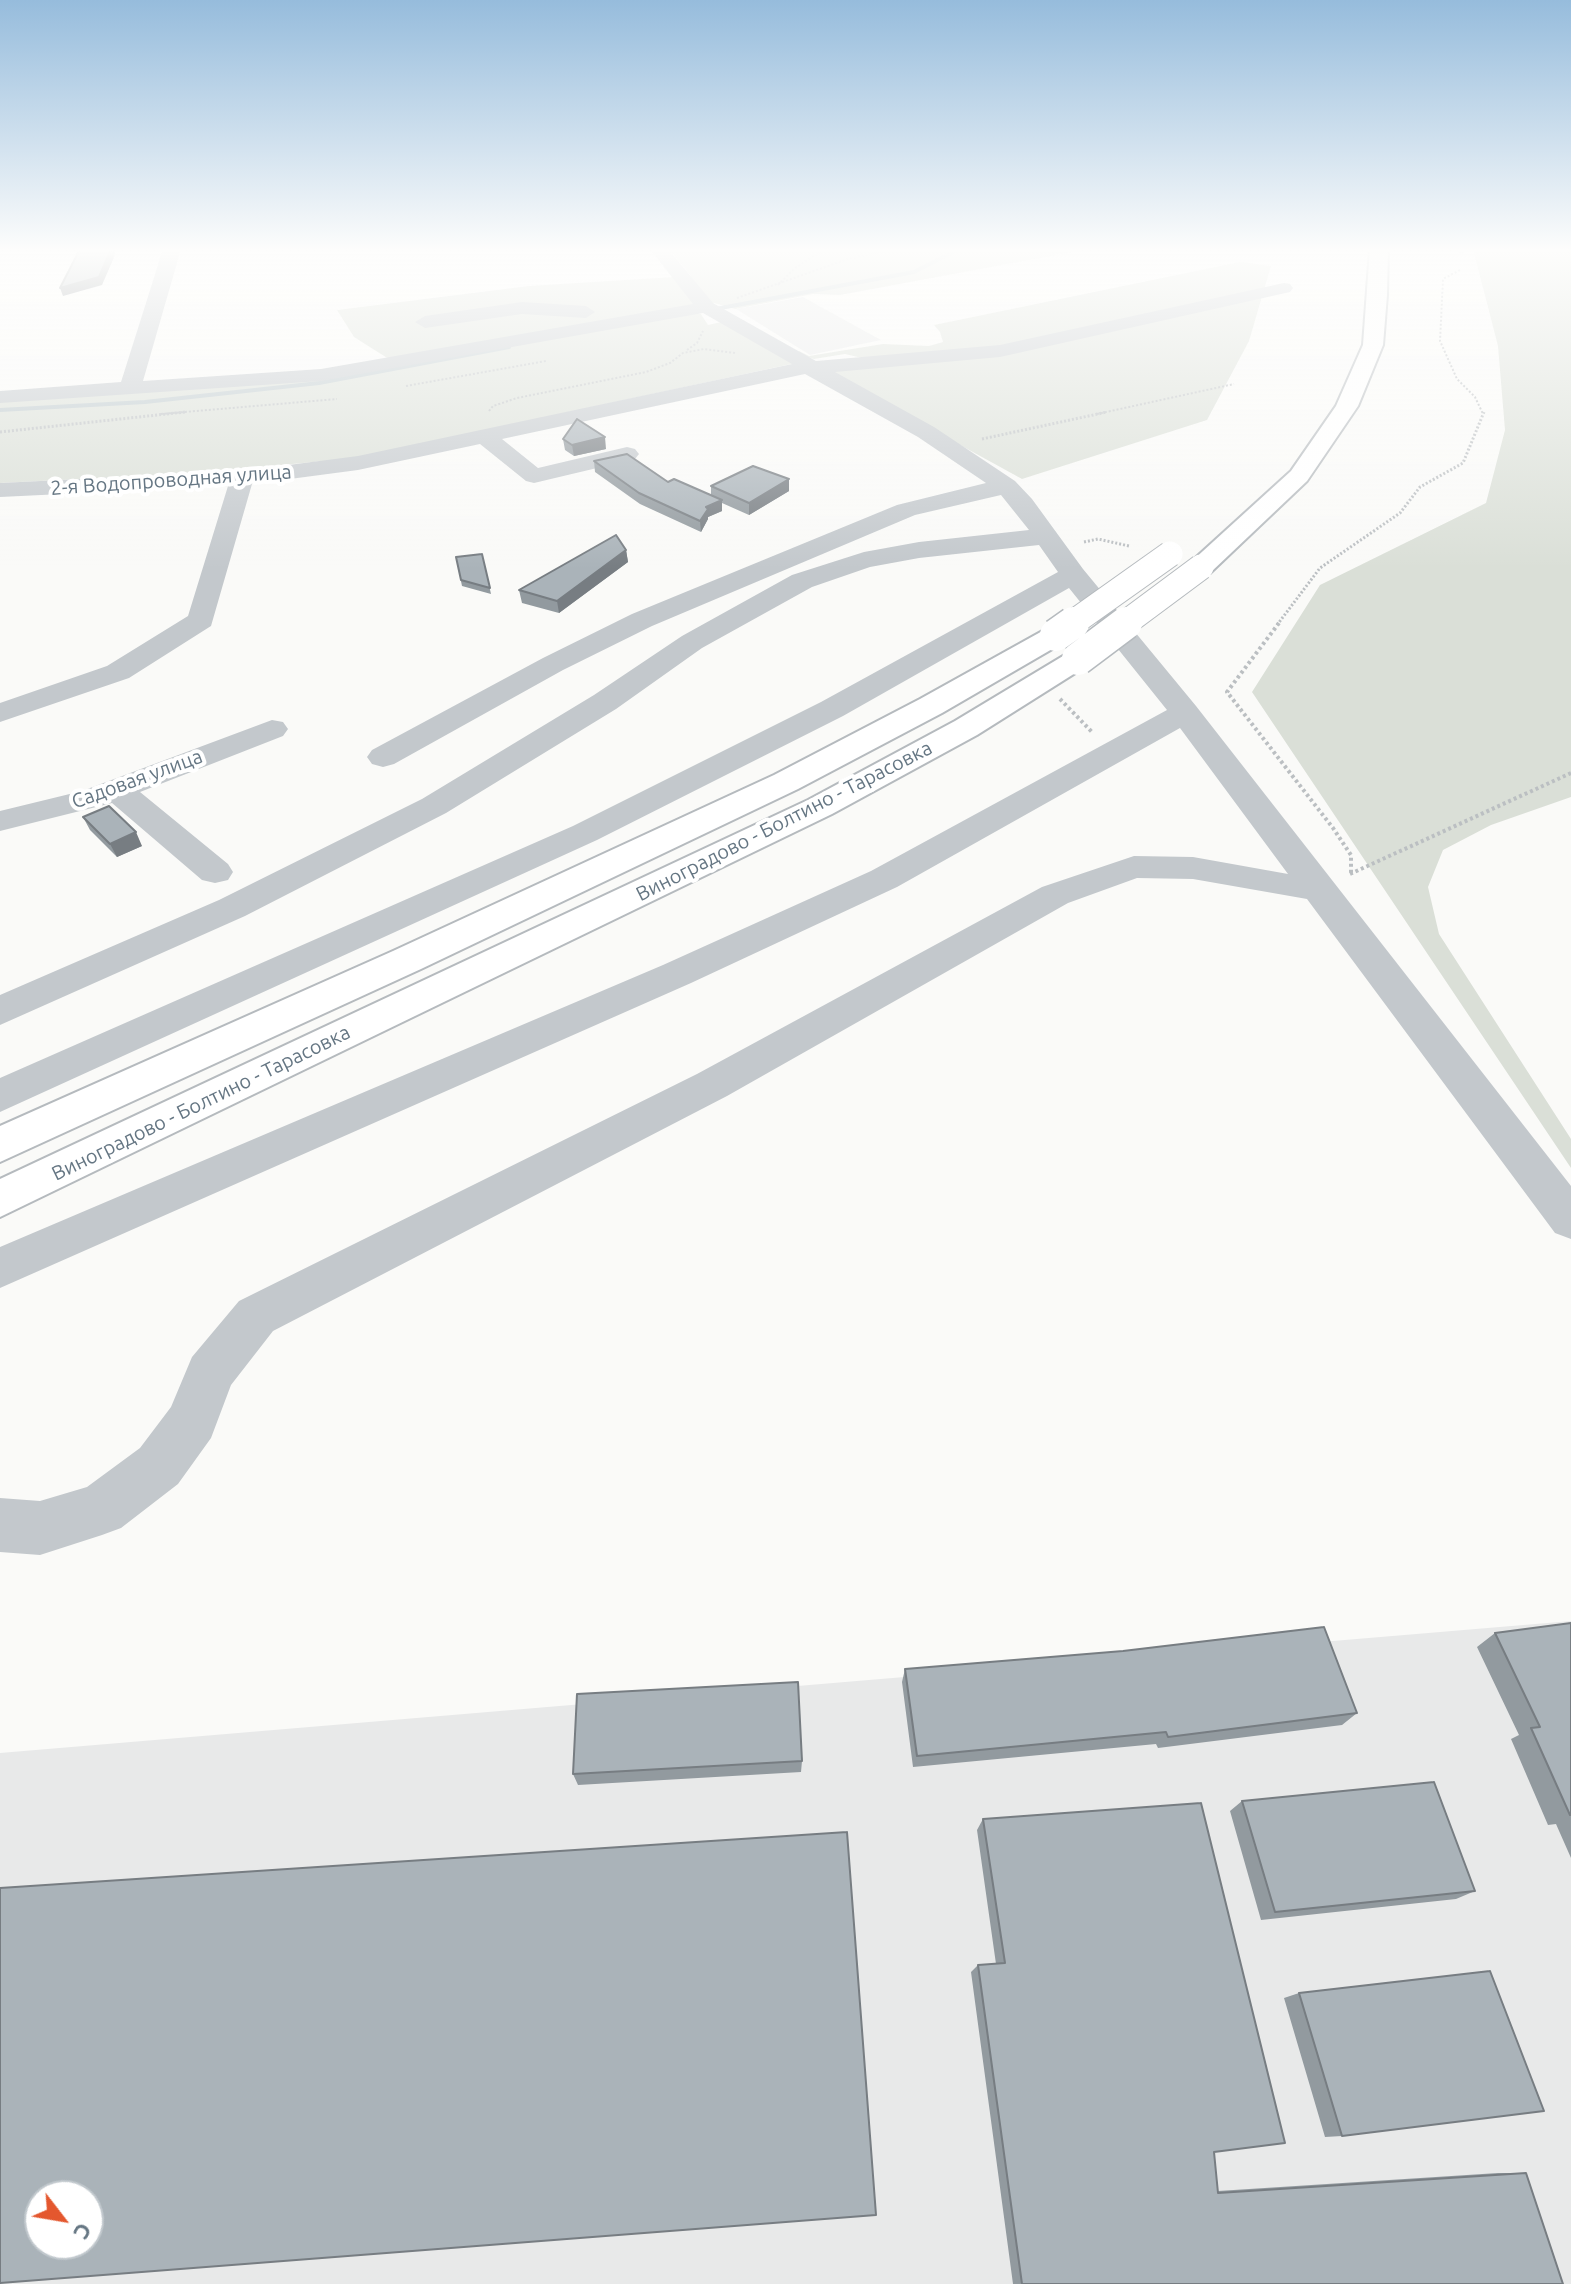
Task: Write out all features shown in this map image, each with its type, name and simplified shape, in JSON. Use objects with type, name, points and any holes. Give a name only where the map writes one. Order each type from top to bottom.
[{"type":"main road","name":"Виноградово - Болтино - Тарасовка","points":[[0,1145],[407,960],[786,782],[931,706],[1067,647],[1201,567],[1299,476],[1347,406],[1368,356]]},
{"type":"main road","name":"Виноградово - Болтино - Тарасовка","points":[[0,1199],[820,807],[966,728],[1042,682],[1067,647],[1191,535]]},
{"type":"street","points":[[128,390],[142,356]]},
{"type":"street","points":[[0,397],[321,375],[425,356]]},
{"type":"street","points":[[782,356],[808,373],[945,445],[1006,486],[1047,536],[1073,575],[1185,713],[1334,881],[1571,1220]]},
{"type":"street","name":"2-я Водопроводная улица","points":[[0,490],[242,478],[358,463],[485,425],[808,373],[960,356]]},
{"type":"street","points":[[485,425],[534,476],[627,454]]},
{"type":"street","points":[[0,713],[118,672],[201,620],[242,478]]},
{"type":"street","points":[[383,757],[553,664],[642,620],[906,510],[1006,486]]},
{"type":"street","points":[[0,1011],[232,908],[434,806],[605,702],[692,642],[802,581],[864,560],[919,550],[1047,536]]},
{"type":"street","points":[[0,1096],[585,833],[832,709],[1073,575]]},
{"type":"street","points":[[0,1268],[677,974],[884,879],[1185,713]]},
{"type":"street","name":"Садовая улица","points":[[0,821],[93,799],[272,729]]},
{"type":"street","points":[[116,789],[215,872]]},
{"type":"street","points":[[0,1525],[40,1528],[102,1509],[159,1466],[192,1421],[210,1373],[256,1316],[712,1085],[1055,895],[1134,867],[1193,868],[1271,883],[1334,881]]},
{"type":"path","points":[[485,425],[493,406],[517,398],[646,372],[670,363],[680,356]]},
{"type":"path","points":[[1334,881],[1351,855],[1227,692],[1320,568],[1400,513],[1420,487],[1463,463],[1484,411],[1457,379],[1447,356]]},
{"type":"path","points":[[945,445],[1012,434],[1234,384]]},
{"type":"path","points":[[1042,682],[1096,736]]},
{"type":"path","points":[[1334,881],[1571,773]]},
{"type":"shaded area","points":[[383,356],[422,356],[392,361]]},
{"type":"shaded area","points":[[443,356],[782,356],[796,363],[355,458],[199,473],[0,483],[0,400],[320,377]]},
{"type":"shaded area","points":[[802,356],[835,356],[814,359]]},
{"type":"shaded area","points":[[852,356],[1241,356],[1207,420],[1022,479],[829,373],[862,358]]},
{"type":"shaded area","points":[[1499,356],[1571,356],[1571,797],[1491,825],[1443,850],[1428,887],[1439,934],[1571,1139],[1571,1168],[1252,692],[1320,585],[1486,503],[1505,430]]},
{"type":"shaded area","points":[[1571,1621],[1571,2284],[0,2284],[0,1753]]},
{"type":"building","points":[[577,419],[605,437],[572,445],[563,439]]},
{"type":"building","points":[[627,454],[668,482],[674,479],[722,500],[706,507],[708,509],[700,521],[639,493],[594,461]]},
{"type":"building","points":[[753,466],[789,479],[749,503],[711,486]]},
{"type":"building","points":[[616,535],[626,550],[557,601],[519,590]]},
{"type":"building","points":[[482,554],[490,588],[461,580],[456,557]]},
{"type":"building","points":[[109,806],[136,832],[110,844],[83,817]]},
{"type":"building","points":[[1571,1623],[1570,1815],[1531,1728],[1540,1727],[1495,1633]]},
{"type":"building","points":[[1324,1627],[1357,1713],[1168,1737],[1166,1732],[917,1756],[905,1669],[1123,1651]]},
{"type":"building","points":[[798,1682],[802,1761],[573,1774],[577,1694]]},
{"type":"building","points":[[1434,1782],[1475,1891],[1275,1912],[1242,1801]]},
{"type":"building","points":[[1201,1803],[1285,2143],[1214,2152],[1218,2193],[1526,2173],[1563,2284],[1022,2284],[978,1965],[1005,1963],[983,1819]]},
{"type":"building","points":[[847,1832],[876,2215],[0,2283],[0,1888]]},
{"type":"building","points":[[1490,1971],[1544,2111],[1342,2136],[1299,1993]]},
{"type":"waterway","points":[[0,410],[145,402],[319,383],[464,356]]}]
